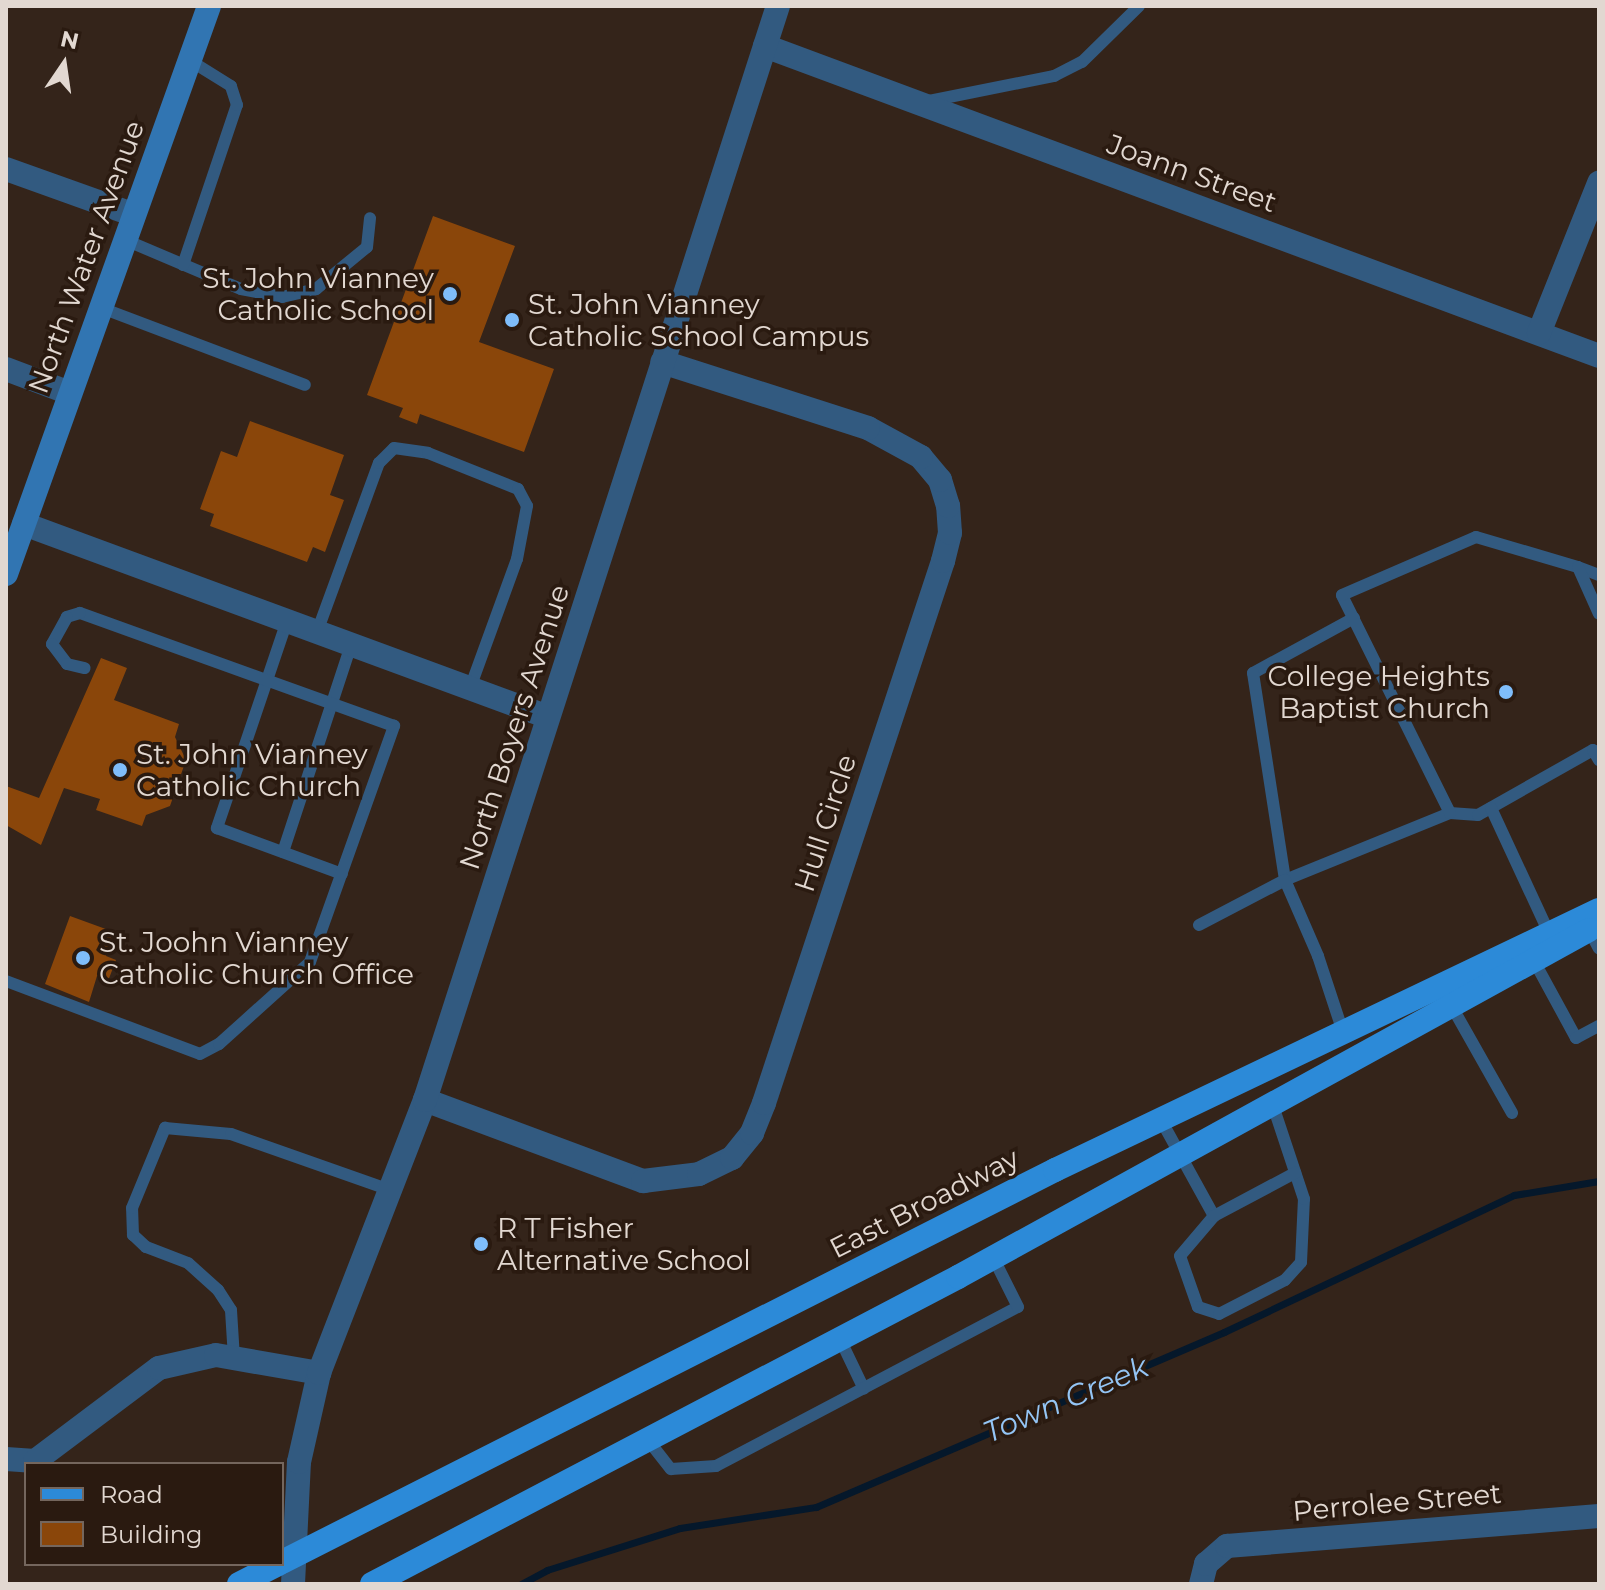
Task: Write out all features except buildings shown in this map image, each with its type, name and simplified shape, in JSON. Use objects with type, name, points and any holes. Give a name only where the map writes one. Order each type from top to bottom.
[{"type":"main road","name":"North Water Avenue","points":[[6,574],[123,239],[209,6]]},
{"type":"main road","name":"East Broadway","points":[[284,1560],[1161,1120],[1343,1032],[1553,941],[1597,926]]},
{"type":"main road","name":"East Broadway","points":[[372,1584],[840,1339],[1273,1106],[1533,959],[1553,941]]},
{"type":"main road","name":"East Broadway","points":[[239,1584],[273,1566]]},
{"type":"street","name":"North Boyers Avenue","points":[[284,1555],[299,1462],[319,1373],[425,1100],[778,6]]},
{"type":"street","name":"Joann Street","points":[[765,46],[1599,356]]},
{"type":"street","points":[[6,169],[132,214]]},
{"type":"street","points":[[1539,333],[1599,183]]},
{"type":"street","name":"Hull Circle","points":[[425,1100],[643,1181],[699,1174],[732,1158],[752,1133],[764,1103],[943,561],[950,533],[948,506],[940,480],[921,457],[868,428],[662,362]]},
{"type":"street","points":[[6,369],[70,393]]},
{"type":"street","points":[[24,524],[548,717]]},
{"type":"street","points":[[6,1459],[35,1461],[159,1368],[216,1355],[319,1373]]},
{"type":"street","name":"Perrolee Street","points":[[1203,1574],[1227,1546],[1599,1516]]},
{"type":"street","name":"North Boyers Avenue","points":[[284,1563],[293,1584]]},
{"type":"lane","points":[[919,103],[950,93],[1014,87],[1054,76],[1082,62],[1139,6]]},
{"type":"lane","points":[[183,265],[237,105],[231,86],[189,60]]},
{"type":"lane","points":[[123,239],[241,289],[282,297],[316,289],[367,247],[370,218]]},
{"type":"lane","points":[[99,307],[305,385]]},
{"type":"lane","points":[[317,632],[379,463],[394,448],[428,453],[518,489],[527,506],[517,559],[470,688]]},
{"type":"lane","points":[[1450,813],[1342,595],[1476,537],[1599,575]]},
{"type":"lane","points":[[1578,567],[1599,614]]},
{"type":"lane","points":[[6,981],[200,1054],[275,998],[310,962],[394,726],[266,683],[109,619],[80,613],[67,617],[52,644],[67,664],[85,668]]},
{"type":"lane","points":[[1343,1032],[1318,956],[1285,880],[1253,673],[1354,618]]},
{"type":"lane","points":[[287,621],[217,828],[342,874]]},
{"type":"lane","points":[[283,852],[351,645]]},
{"type":"lane","points":[[1199,925],[1285,880],[1450,813],[1478,815],[1597,751]]},
{"type":"lane","points":[[1491,808],[1553,941]]},
{"type":"lane","points":[[1533,959],[1576,1038],[1599,1026]]},
{"type":"lane","points":[[1451,1005],[1512,1113]]},
{"type":"lane","points":[[1273,1106],[1304,1199],[1301,1262],[1285,1280],[1219,1314],[1198,1307],[1180,1256],[1214,1216],[1295,1173]]},
{"type":"lane","points":[[1161,1120],[1214,1216]]},
{"type":"lane","points":[[234,1358],[231,1310],[218,1290],[188,1263],[146,1247],[133,1235],[132,1208],[165,1128],[231,1134],[390,1190]]},
{"type":"lane","points":[[648,1440],[665,1466],[699,1471],[864,1389],[1018,1307],[993,1257]]},
{"type":"lane","points":[[840,1339],[864,1389]]},
{"type":"waterway","name":"Town Creek","points":[[521,1584],[547,1570],[680,1528],[816,1507],[1224,1332],[1514,1195],[1599,1181]]},
{"type":"place","name":"St. John Vianney Catholic School","points":[[450,294]]},
{"type":"place","name":"St. John Vianney Catholic School Campus","points":[[512,320]]},
{"type":"place","name":"College Heights Baptist Church","points":[[1506,692]]},
{"type":"place","name":"St. John Vianney Catholic Church","points":[[120,770]]},
{"type":"place","name":"St. Joohn Vianney Catholic Church Office","points":[[83,958]]},
{"type":"place","name":"R T Fisher Alternative School","points":[[481,1244]]}]
